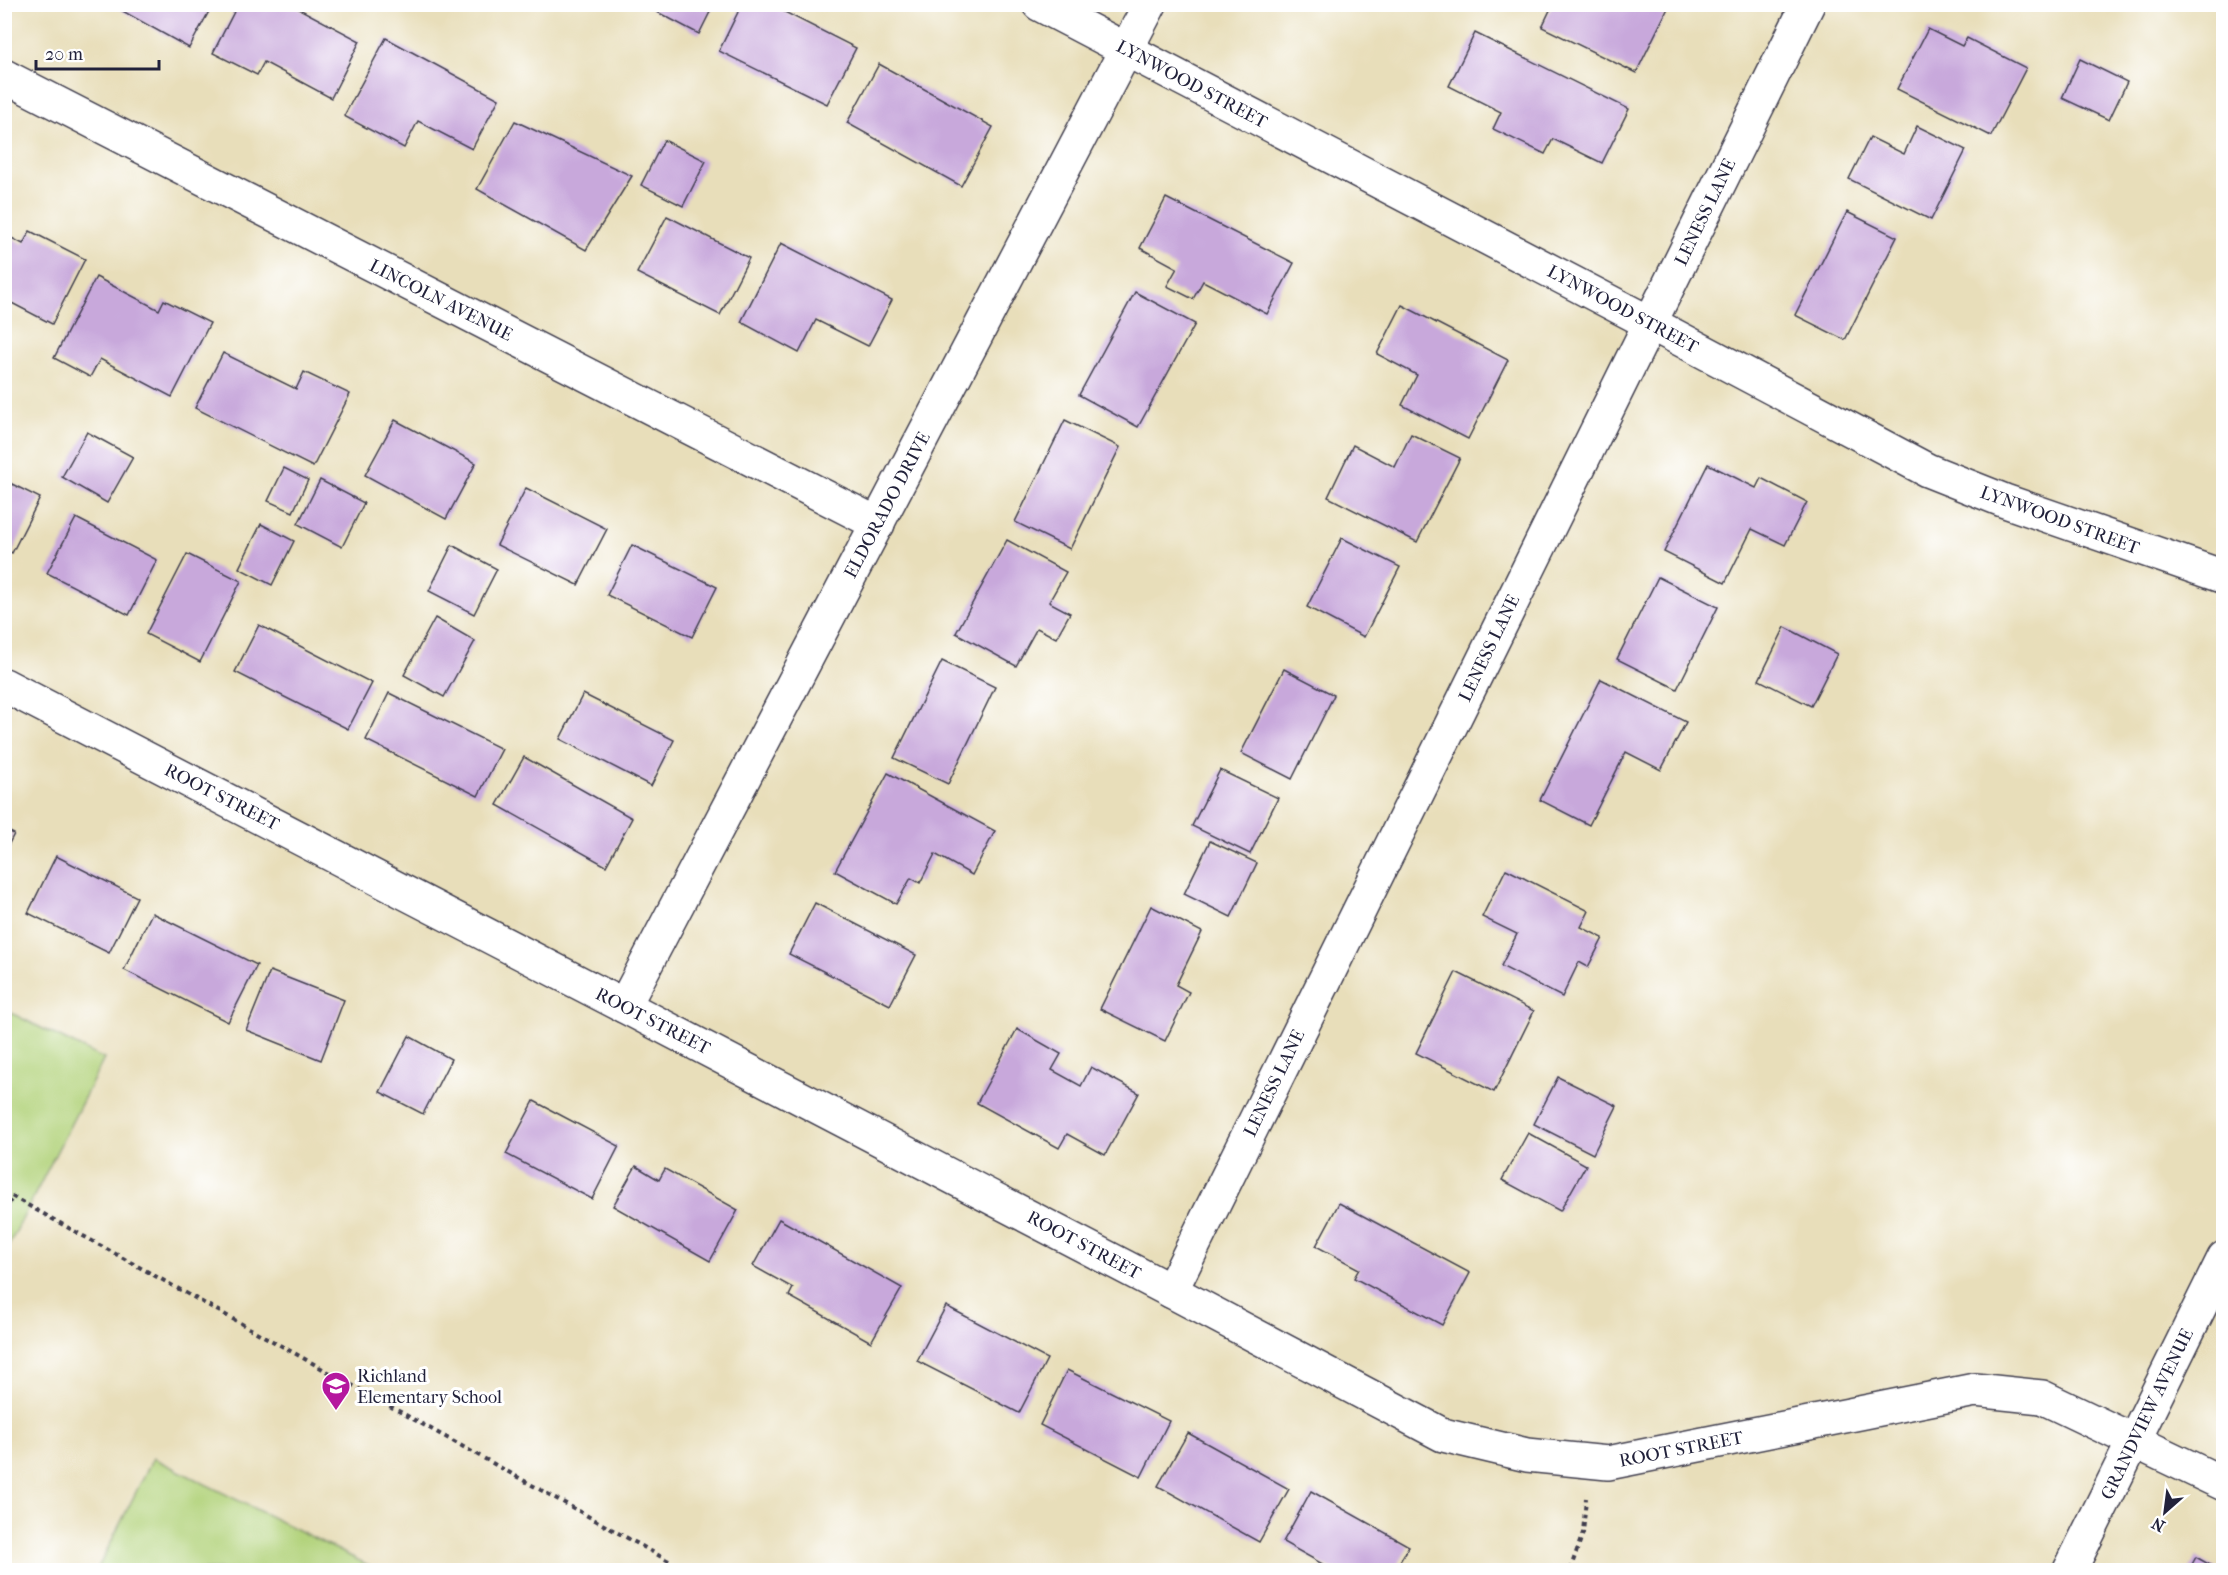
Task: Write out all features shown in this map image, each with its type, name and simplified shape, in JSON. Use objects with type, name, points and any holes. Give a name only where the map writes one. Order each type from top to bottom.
[{"type":"street","name":"LYNWOOD STREET","points":[[1039,4],[1927,470],[2005,501],[2223,577]]},
{"type":"street","name":"ELDORADO DRIVE","points":[[624,1005],[1150,4]]},
{"type":"street","name":"LENESS LANE","points":[[1171,1291],[1808,4]]},
{"type":"street","name":"LINCOLN AVENUE","points":[[4,76],[878,524]]},
{"type":"street","name":"ROOT STREET","points":[[4,685],[624,1005],[1443,1435],[1527,1455],[1608,1463],[1976,1390],[2043,1397],[2223,1484]]},
{"type":"street","name":"GRANDVIEW AVENUE","points":[[2070,1570],[2223,1258]]},
{"type":"path","points":[[4,1192],[685,1570]]},
{"type":"path","points":[[4,1212],[13,1196]]},
{"type":"path","points":[[1570,1570],[1583,1533],[1590,1461]]},
{"type":"green space","points":[[5,1010],[104,1059],[5,1253]]},
{"type":"green space","points":[[153,1458],[378,1570],[97,1570]]},
{"type":"building","points":[[110,4],[213,4],[189,48]]},
{"type":"building","points":[[238,4],[290,4],[360,41],[331,98],[264,62],[257,75],[213,53]]},
{"type":"building","points":[[642,4],[714,4],[699,34]]},
{"type":"building","points":[[742,4],[769,4],[856,48],[827,104],[719,51]]},
{"type":"building","points":[[1553,4],[1670,4],[1636,73],[1542,27]]},
{"type":"building","points":[[1928,29],[1962,46],[1967,38],[2026,68],[1991,136],[1897,89]]},
{"type":"building","points":[[1475,33],[1629,109],[1602,163],[1553,139],[1545,154],[1493,129],[1501,112],[1449,86]]},
{"type":"building","points":[[386,38],[499,99],[472,149],[418,121],[404,148],[344,116]]},
{"type":"building","points":[[2080,59],[2127,82],[2109,120],[2062,98]]},
{"type":"building","points":[[879,64],[993,127],[961,186],[847,123]]},
{"type":"building","points":[[515,121],[632,176],[586,250],[477,189]]},
{"type":"building","points":[[1917,126],[1966,150],[1931,220],[1849,179],[1870,137],[1904,154]]},
{"type":"building","points":[[664,140],[706,161],[683,206],[641,185]]},
{"type":"building","points":[[1166,198],[1294,263],[1267,314],[1203,281],[1193,299],[1167,286],[1177,268],[1140,248]]},
{"type":"building","points":[[1847,212],[1897,237],[1845,340],[1795,315]]},
{"type":"building","points":[[667,216],[749,258],[720,315],[637,273]]},
{"type":"building","points":[[30,231],[85,259],[52,324],[4,299],[4,234],[23,244]]},
{"type":"building","points":[[781,243],[892,300],[868,346],[816,320],[799,353],[741,322]]},
{"type":"building","points":[[96,277],[159,310],[164,300],[210,323],[172,397],[100,359],[90,377],[54,358]]},
{"type":"building","points":[[1135,292],[1195,324],[1138,427],[1079,395]]},
{"type":"building","points":[[1402,305],[1508,360],[1468,439],[1402,405],[1417,375],[1377,354]]},
{"type":"building","points":[[223,353],[296,389],[304,372],[350,394],[313,467],[195,408]]},
{"type":"building","points":[[395,420],[476,463],[446,519],[365,475]]},
{"type":"building","points":[[1065,420],[1120,447],[1070,549],[1015,522]]},
{"type":"building","points":[[87,432],[133,457],[107,503],[62,477]]},
{"type":"building","points":[[1411,434],[1460,458],[1417,542],[1328,497],[1353,445],[1395,467]]},
{"type":"building","points":[[1708,464],[1756,488],[1761,478],[1807,502],[1785,545],[1752,529],[1725,583],[1664,552]]},
{"type":"building","points":[[284,468],[308,480],[293,512],[268,501]]},
{"type":"building","points":[[4,480],[40,498],[12,553],[4,549]]},
{"type":"building","points":[[320,480],[364,503],[342,547],[298,524]]},
{"type":"building","points":[[526,488],[607,529],[578,585],[497,545]]},
{"type":"building","points":[[76,518],[157,560],[129,615],[47,573]]},
{"type":"building","points":[[261,524],[294,541],[272,585],[239,568]]},
{"type":"building","points":[[1342,538],[1400,567],[1364,637],[1307,607]]},
{"type":"building","points":[[1007,540],[1066,572],[1049,602],[1070,613],[1056,638],[1037,628],[1016,666],[956,633]]},
{"type":"building","points":[[452,545],[497,569],[474,614],[429,591]]},
{"type":"building","points":[[632,545],[717,587],[692,637],[607,595]]},
{"type":"building","points":[[187,554],[241,581],[200,662],[146,634]]},
{"type":"building","points":[[1658,577],[1718,607],[1677,689],[1617,659]]},
{"type":"building","points":[[435,618],[475,641],[444,697],[404,675]]},
{"type":"building","points":[[259,625],[372,683],[348,729],[235,672]]},
{"type":"building","points":[[1785,627],[1837,654],[1811,706],[1759,680]]},
{"type":"building","points":[[942,661],[995,687],[948,784],[894,758]]},
{"type":"building","points":[[1284,669],[1334,695],[1292,779],[1241,753]]},
{"type":"building","points":[[1601,679],[1686,722],[1661,770],[1626,752],[1589,825],[1540,800]]},
{"type":"building","points":[[389,693],[502,749],[478,796],[366,740]]},
{"type":"building","points":[[583,694],[674,740],[651,786],[560,739]]},
{"type":"building","points":[[524,757],[632,818],[606,866],[497,805]]},
{"type":"building","points":[[1220,770],[1278,798],[1250,854],[1192,826]]},
{"type":"building","points":[[888,773],[995,831],[972,875],[935,854],[920,883],[911,878],[896,904],[835,871]]},
{"type":"building","points":[[4,829],[14,834],[4,853]]},
{"type":"building","points":[[1210,841],[1257,863],[1231,917],[1184,894]]},
{"type":"building","points":[[56,856],[137,897],[109,953],[28,913]]},
{"type":"building","points":[[1506,869],[1589,911],[1581,927],[1603,938],[1588,967],[1579,962],[1562,997],[1501,966],[1517,934],[1482,917]]},
{"type":"building","points":[[815,903],[916,955],[890,1005],[789,954]]},
{"type":"building","points":[[1151,906],[1202,932],[1176,985],[1189,992],[1165,1041],[1100,1009]]},
{"type":"building","points":[[152,913],[257,965],[228,1022],[124,970]]},
{"type":"building","points":[[270,971],[344,1000],[321,1060],[246,1030]]},
{"type":"building","points":[[1456,972],[1534,1011],[1494,1092],[1416,1053]]},
{"type":"building","points":[[1017,1029],[1061,1054],[1052,1070],[1081,1086],[1091,1067],[1139,1093],[1105,1155],[1067,1134],[1059,1148],[977,1103]]},
{"type":"building","points":[[409,1036],[451,1059],[423,1114],[380,1092]]},
{"type":"building","points":[[1558,1077],[1617,1106],[1593,1154],[1534,1124]]},
{"type":"building","points":[[534,1101],[619,1146],[592,1199],[506,1154]]},
{"type":"building","points":[[1528,1133],[1586,1165],[1560,1211],[1502,1180]]},
{"type":"building","points":[[636,1166],[659,1180],[665,1169],[738,1210],[710,1261],[613,1206]]},
{"type":"building","points":[[1339,1203],[1470,1273],[1442,1325],[1354,1278],[1359,1269],[1316,1246]]},
{"type":"building","points":[[779,1219],[902,1288],[871,1342],[789,1296],[793,1288],[753,1266]]},
{"type":"building","points":[[946,1306],[1047,1359],[1019,1413],[917,1361]]},
{"type":"building","points":[[1067,1370],[1169,1421],[1141,1477],[1040,1425]]},
{"type":"building","points":[[1188,1433],[1289,1489],[1259,1542],[1158,1486]]},
{"type":"building","points":[[1311,1491],[1409,1546],[1395,1570],[1333,1570],[1283,1542]]},
{"type":"building","points":[[2196,1557],[2219,1570],[2189,1570]]},
{"type":"place","name":"Richland Elementary School","points":[[336,1412]]}]
